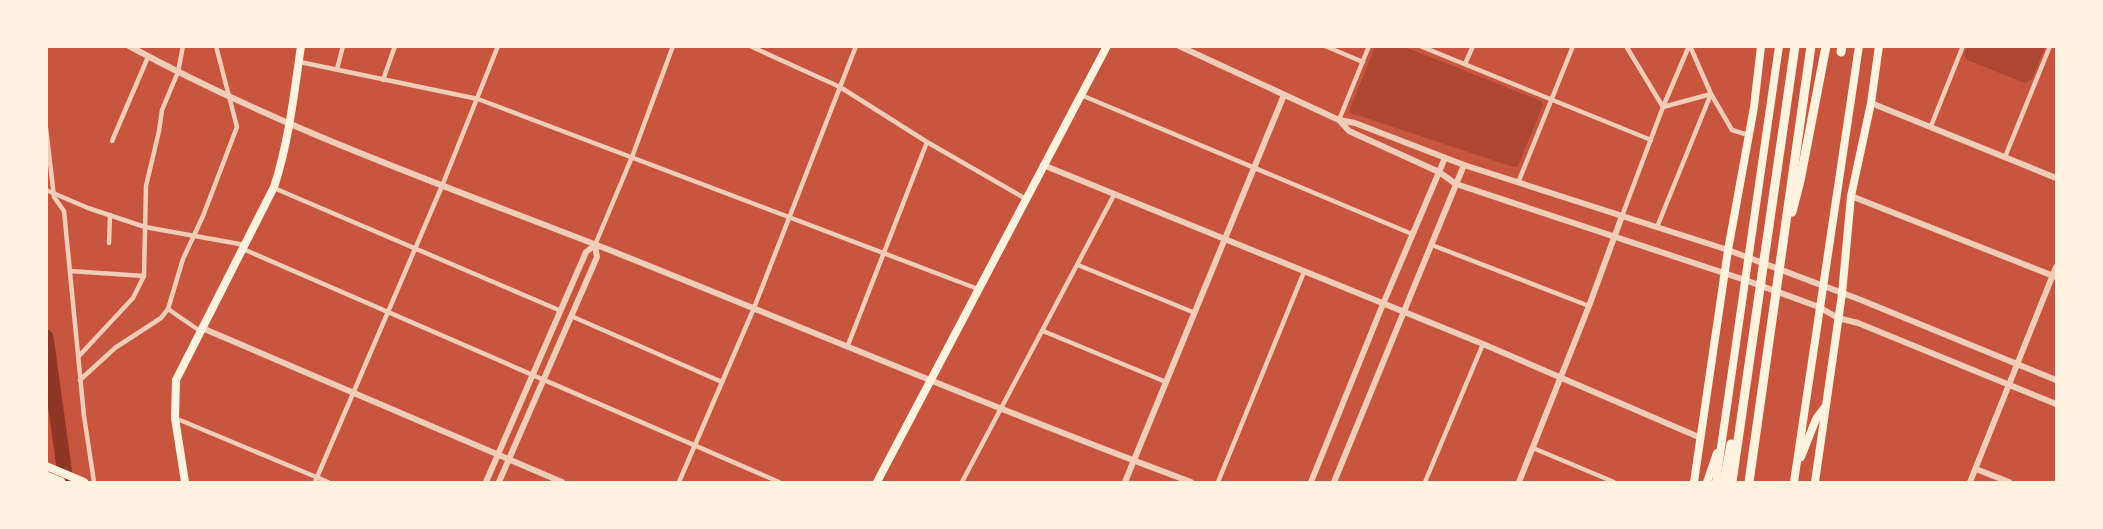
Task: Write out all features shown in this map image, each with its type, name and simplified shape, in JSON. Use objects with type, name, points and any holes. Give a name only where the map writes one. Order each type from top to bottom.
[{"type":"highway","points":[[1732,483],[1795,46]]},
{"type":"highway","points":[[1749,483],[1811,46]]},
{"type":"highway","points":[[1783,239],[1800,181],[1826,46]]},
{"type":"highway","points":[[1724,483],[1756,315]]},
{"type":"highway","points":[[46,476],[61,483]]},
{"type":"main road","points":[[877,483],[1107,46]]},
{"type":"main road","points":[[1695,483],[1728,250],[1749,135],[1761,46]]},
{"type":"main road","points":[[1794,483],[1859,46]]},
{"type":"main road","points":[[1815,483],[1842,294],[1851,196],[1871,103],[1879,46]]},
{"type":"main road","points":[[184,483],[175,418],[176,380],[274,188],[283,160],[290,124],[300,62],[300,48]]},
{"type":"main road","points":[[1716,483],[1778,49]]},
{"type":"main road","points":[[1796,468],[1816,419],[1826,404]]},
{"type":"main road","points":[[1707,483],[1724,432]]},
{"type":"main road","points":[[46,466],[84,483]]},
{"type":"street","points":[[129,46],[178,72],[290,124],[1191,483]]},
{"type":"street","points":[[78,356],[133,298],[144,276],[146,186],[162,110],[178,72],[183,46]]},
{"type":"street","points":[[80,381],[115,348],[161,318],[168,309],[180,267],[203,216],[237,128],[231,97],[216,46]]},
{"type":"street","points":[[337,69],[343,46]]},
{"type":"street","points":[[383,80],[395,46]]},
{"type":"street","points":[[316,480],[442,186],[498,46]]},
{"type":"street","points":[[486,483],[585,252],[595,245],[632,157],[673,46]]},
{"type":"street","points":[[750,46],[840,87],[927,142],[1026,199]]},
{"type":"street","points":[[679,483],[754,308],[856,46]]},
{"type":"street","points":[[1179,46],[1339,120],[1355,123],[1464,165],[1750,257],[1823,284],[1842,294],[2056,380]]},
{"type":"street","points":[[1325,46],[1363,62]]},
{"type":"street","points":[[1339,120],[1369,46]]},
{"type":"street","points":[[1420,46],[1651,140]]},
{"type":"street","points":[[1465,64],[1473,46]]},
{"type":"street","points":[[1518,183],[1573,46]]},
{"type":"street","points":[[1626,46],[1663,107]]},
{"type":"street","points":[[1519,483],[1589,306],[1663,107],[1690,46]]},
{"type":"street","points":[[1690,46],[1711,94],[1732,130],[1749,135]]},
{"type":"street","points":[[1931,126],[1963,46]]},
{"type":"street","points":[[2005,157],[2050,46]]},
{"type":"street","points":[[112,141],[148,57]]},
{"type":"street","points":[[300,62],[478,99],[978,289]]},
{"type":"street","points":[[1663,107],[1711,94]]},
{"type":"street","points":[[1657,227],[1711,94]]},
{"type":"street","points":[[1081,95],[1412,234]]},
{"type":"street","points":[[1125,483],[1284,95]]},
{"type":"street","points":[[1871,103],[2056,178]]},
{"type":"street","points":[[1339,120],[1349,131],[1439,172],[1456,184],[1745,280],[1819,307],[1838,318],[1858,323],[2056,404]]},
{"type":"street","points":[[46,128],[53,193],[64,211],[80,381],[94,483]]},
{"type":"street","points":[[848,345],[927,142]]},
{"type":"street","points":[[1311,483],[1445,158]]},
{"type":"street","points":[[1043,165],[1483,344],[1701,438]]},
{"type":"street","points":[[1334,483],[1464,165]]},
{"type":"street","points":[[274,188],[561,311]]},
{"type":"street","points":[[46,190],[146,227],[244,247],[779,483]]},
{"type":"street","points":[[964,482],[1114,195]]},
{"type":"street","points":[[1851,196],[2055,276]]},
{"type":"street","points":[[109,243],[110,215]]},
{"type":"street","points":[[1432,244],[1589,306]]},
{"type":"street","points":[[499,483],[597,257],[595,245]]},
{"type":"street","points":[[1078,265],[1195,313]]},
{"type":"street","points":[[1970,483],[2055,276],[2056,267]]},
{"type":"street","points":[[70,271],[144,276]]},
{"type":"street","points":[[1218,483],[1304,272]]},
{"type":"street","points":[[168,309],[201,329],[562,483]]},
{"type":"street","points":[[572,316],[722,382]]},
{"type":"street","points":[[1043,331],[1166,382]]},
{"type":"street","points":[[1425,483],[1483,344]]},
{"type":"street","points":[[175,418],[316,480],[328,483]]},
{"type":"street","points":[[1533,448],[1614,483]]},
{"type":"street","points":[[1976,469],[2009,483]]},
{"type":"shaded area","points":[[1967,46],[2045,47],[2032,79],[2025,83],[1967,60],[1964,54]]},
{"type":"shaded area","points":[[1375,47],[1405,47],[1541,101],[1543,105],[1518,166],[1513,167],[1351,113],[1349,111]]},
{"type":"waterway","points":[[46,337],[66,482]]}]
